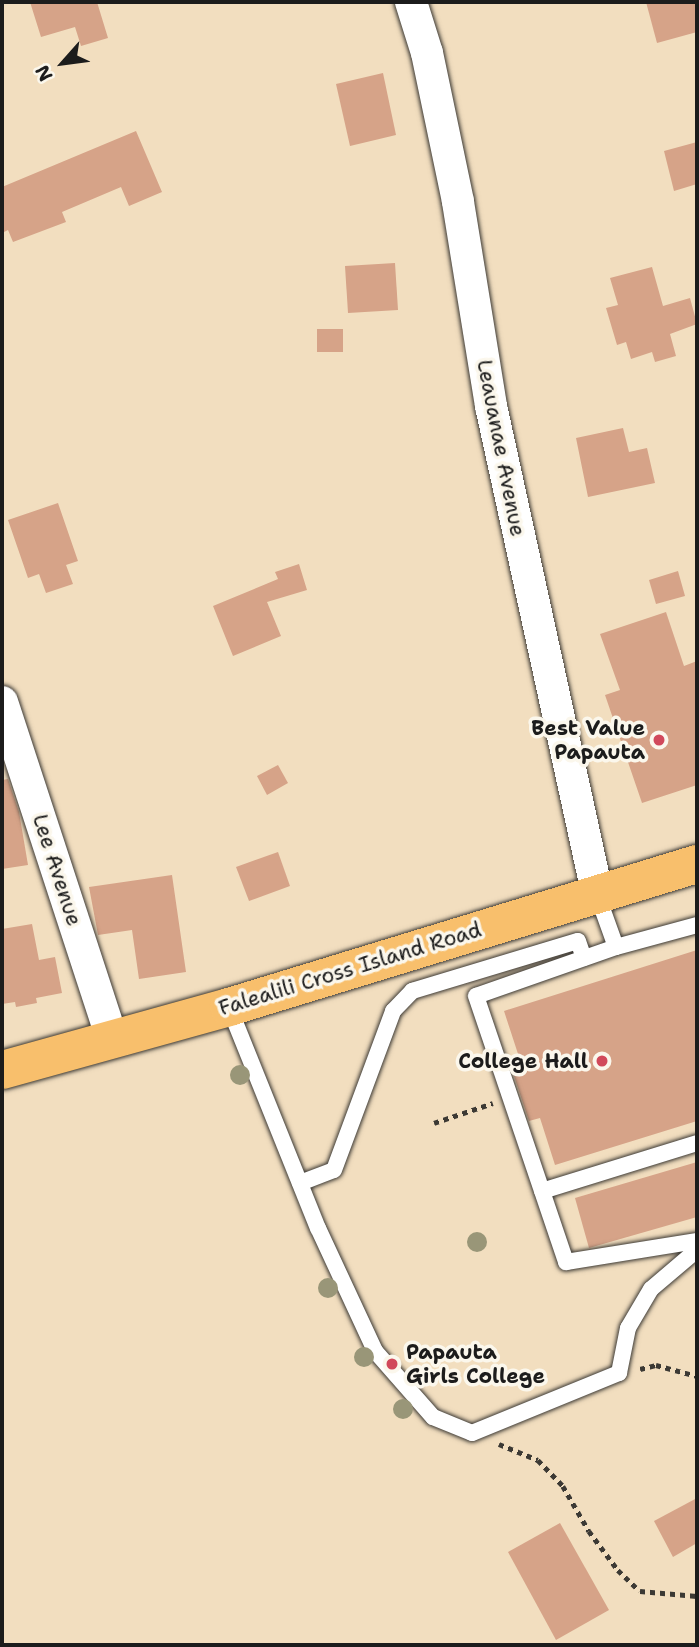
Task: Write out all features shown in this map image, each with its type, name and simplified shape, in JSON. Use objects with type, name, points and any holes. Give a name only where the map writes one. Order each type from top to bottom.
[{"type":"main road","name":"Falealili Cross Island Road","points":[[2,1070],[229,1007],[697,864]]},
{"type":"street","name":"Leauanae Avenue","points":[[411,2],[426,53],[455,189],[491,406],[597,894]]},
{"type":"street","name":"Lee Avenue","points":[[2,702],[113,1038]]},
{"type":"lane","points":[[597,894],[616,947]]},
{"type":"lane","points":[[697,925],[616,947],[476,996],[566,1262],[697,1241]]},
{"type":"lane","points":[[300,1183],[334,1170],[393,1011],[412,990],[578,941],[584,958]]},
{"type":"lane","points":[[229,1007],[300,1183],[375,1352],[433,1417],[472,1433],[619,1373],[628,1328],[651,1289],[697,1250]]},
{"type":"lane","points":[[542,1191],[697,1143]]},
{"type":"path","points":[[434,1123],[510,1098]]},
{"type":"path","points":[[619,1373],[656,1366],[697,1376]]},
{"type":"path","points":[[472,1433],[538,1460],[563,1486],[589,1531],[618,1570],[640,1591],[697,1596]]},
{"type":"building","points":[[30,2],[97,2],[108,38],[81,46],[75,27],[41,37]]},
{"type":"building","points":[[646,2],[697,2],[697,32],[657,43]]},
{"type":"building","points":[[383,73],[396,135],[350,146],[336,84]]},
{"type":"building","points":[[136,131],[162,192],[129,206],[121,187],[62,212],[66,222],[13,242],[8,230],[2,233],[2,187]]},
{"type":"building","points":[[697,142],[697,184],[674,191],[664,151]]},
{"type":"building","points":[[395,263],[398,310],[348,313],[345,266]]},
{"type":"building","points":[[652,267],[663,306],[690,298],[697,324],[670,334],[676,356],[655,362],[652,352],[631,359],[626,342],[617,345],[606,308],[618,305],[610,278]]},
{"type":"building","points":[[317,329],[343,329],[343,352],[317,352]]},
{"type":"building","points":[[623,428],[629,452],[647,448],[655,483],[588,497],[576,438]]},
{"type":"building","points":[[58,503],[78,561],[66,565],[73,584],[46,593],[39,574],[28,578],[8,520]]},
{"type":"building","points":[[299,564],[307,590],[267,602],[281,636],[233,656],[213,606],[278,579],[275,572]]},
{"type":"building","points":[[678,571],[685,596],[656,604],[649,580]]},
{"type":"building","name":"Best Value Papauta","points":[[666,612],[684,666],[697,661],[697,785],[642,803],[605,695],[620,690],[600,634]]},
{"type":"building","points":[[278,765],[288,783],[267,795],[257,776]]},
{"type":"building","points":[[8,779],[19,812],[28,865],[2,869],[2,780]]},
{"type":"building","points":[[278,852],[290,886],[249,901],[236,867]]},
{"type":"building","points":[[172,875],[186,972],[139,979],[132,930],[98,935],[89,887]]},
{"type":"building","points":[[32,924],[39,960],[55,957],[62,993],[36,998],[37,1003],[16,1007],[15,1002],[2,1004],[2,929]]},
{"type":"building","name":"College Hall","points":[[697,950],[697,1121],[555,1165],[540,1118],[529,1121],[509,1061],[519,1057],[504,1011]]},
{"type":"building","points":[[697,1162],[697,1217],[589,1248],[575,1198]]},
{"type":"building","points":[[697,1498],[697,1543],[673,1557],[654,1521]]},
{"type":"building","points":[[560,1523],[609,1610],[556,1640],[508,1552]]},
{"type":"place","name":"Best Value Papauta","points":[[659,740]]},
{"type":"place","name":"College Hall","points":[[602,1061]]},
{"type":"place","name":"Papauta Girls College","points":[[392,1364]]}]
